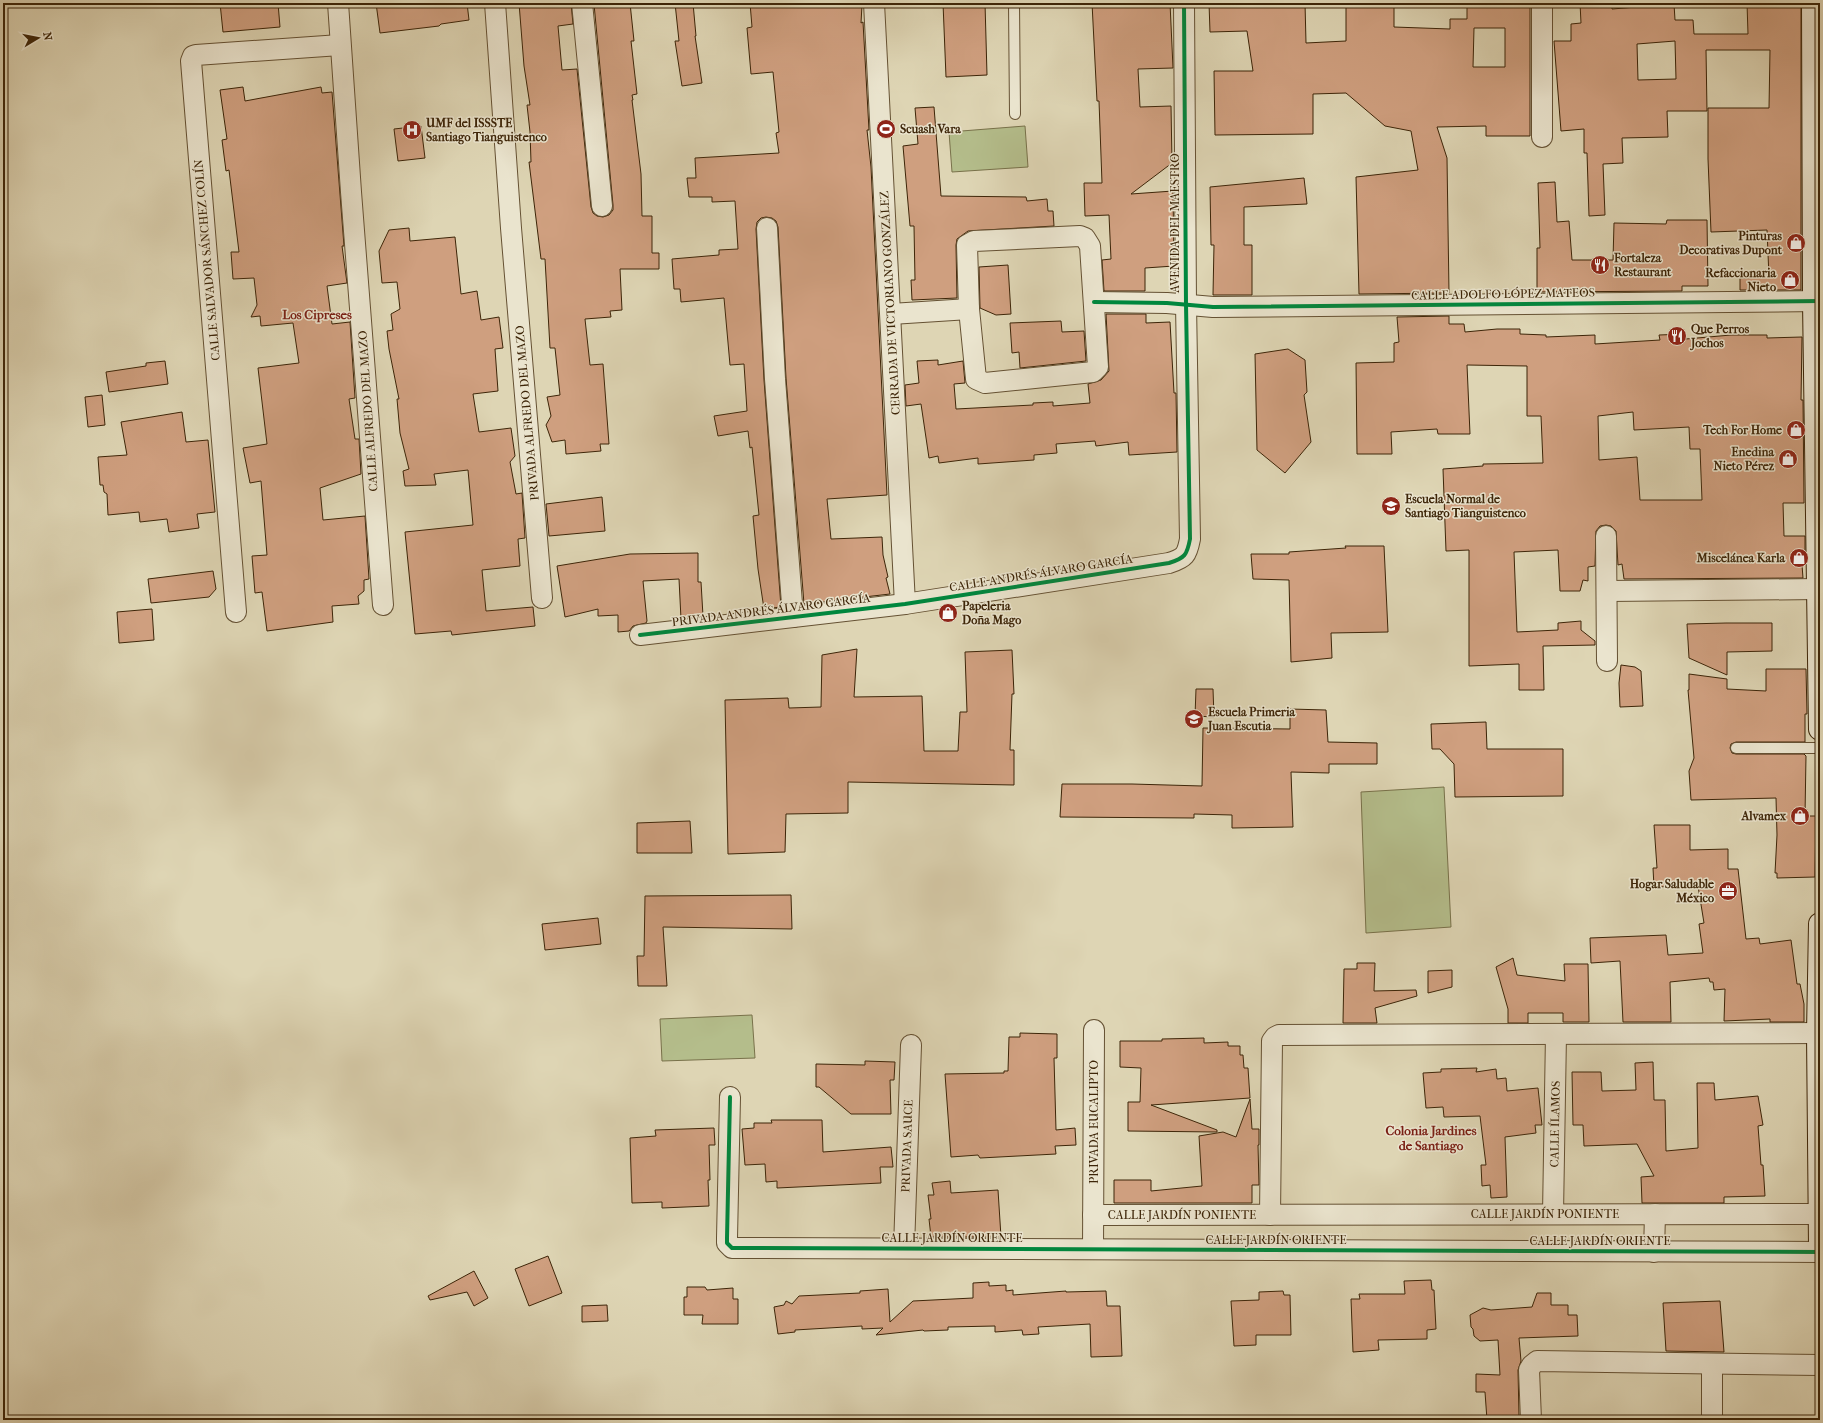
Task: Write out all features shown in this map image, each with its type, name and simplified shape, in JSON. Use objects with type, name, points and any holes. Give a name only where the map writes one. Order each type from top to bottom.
[{"type":"main road","points":[[1813,3],[1820,729]]},
{"type":"main road","points":[[1820,924],[1818,1033],[1820,1247]]},
{"type":"street","name":"CALLE ALFREDO DEL MAZO","points":[[338,3],[340,46],[383,605]]},
{"type":"street","name":"PRIVADA ALFREDO DEL MAZO","points":[[495,3],[511,228],[542,598]]},
{"type":"street","points":[[582,3],[602,206]]},
{"type":"street","name":"CERRADA DE VICTORIANO GONZÁLEZ","points":[[874,3],[905,604]]},
{"type":"street","name":"AVENIDA DEL MAESTRO","points":[[1181,560],[1187,552],[1190,539],[1186,304],[1184,3]]},
{"type":"street","points":[[1542,3],[1542,137]]},
{"type":"street","name":"CALLE SALVADOR SÁNCHEZ COLÍN","points":[[236,612],[191,61],[193,56],[196,55],[340,46]]},
{"type":"street","points":[[767,228],[775,379],[793,617]]},
{"type":"street","points":[[1080,236],[1085,238],[1090,246],[1098,364],[1096,370],[1093,372],[985,383],[976,379],[969,309],[967,250],[970,243],[974,241],[1080,236]]},
{"type":"street","name":"CALLE ADOLFO LÓPEZ MATEOS","points":[[1094,302],[1186,304],[1213,307],[1817,301]]},
{"type":"street","points":[[891,314],[969,309]]},
{"type":"street","points":[[1606,536],[1608,591],[1607,661]]},
{"type":"street","name":"CALLE ANDRÉS ÁLVARO GARCÍA","points":[[905,604],[1181,560]]},
{"type":"street","points":[[1608,591],[1818,589]]},
{"type":"street","name":"PRIVADA ANDRÉS ÁLVARO GARCÍA","points":[[640,635],[905,604]]},
{"type":"street","name":"PRIVADA EUCALIPTO","points":[[1093,1249],[1094,1030]]},
{"type":"street","points":[[1556,1034],[1818,1033]]},
{"type":"street","name":"CALLE JARDÍN PONIENTE","points":[[1270,1215],[1272,1040],[1275,1037],[1279,1035],[1556,1034]]},
{"type":"street","name":"CALLE ÍLAMOS","points":[[1553,1214],[1556,1034]]},
{"type":"street","name":"PRIVADA SAUCE","points":[[904,1248],[911,1045]]},
{"type":"street","name":"CALLE JARDÍN ORIENTE","points":[[730,1097],[727,1243],[732,1248],[1820,1252]]},
{"type":"street","points":[[1654,1252],[1655,1214]]},
{"type":"street","name":"CALLE JARDÍN PONIENTE","points":[[1093,1215],[1819,1214]]},
{"type":"street","points":[[1531,1420],[1529,1370],[1537,1361],[1820,1365]]},
{"type":"street","points":[[1712,1364],[1712,1420]]},
{"type":"lane","points":[[1014,3],[1015,114]]},
{"type":"lane","points":[[1736,748],[1820,748]]},
{"type":"green space","points":[[1025,126],[1028,167],[952,172],[949,132]]},
{"type":"green space","points":[[1444,787],[1451,927],[1366,933],[1361,792]]},
{"type":"green space","points":[[752,1015],[755,1058],[662,1061],[660,1019]]},
{"type":"building","points":[[220,3],[278,3],[280,27],[223,32]]},
{"type":"building","points":[[376,3],[467,3],[469,20],[441,24],[439,26],[380,33]]},
{"type":"building","points":[[519,3],[571,3],[573,24],[558,26],[562,70],[577,69],[591,207],[593,213],[597,216],[603,217],[609,215],[613,210],[613,205],[594,4],[630,3],[634,41],[631,41],[637,94],[632,95],[632,100],[641,174],[642,216],[652,216],[652,253],[659,253],[659,269],[620,269],[622,310],[610,311],[611,317],[585,319],[590,365],[603,364],[609,444],[600,444],[601,451],[566,454],[565,440],[552,442],[546,425],[551,416],[547,397],[560,395],[555,348],[550,348],[545,259],[541,259],[529,162],[531,162],[530,132],[527,105],[530,105],[524,66]]},
{"type":"building","points":[[675,3],[693,3],[695,36],[702,83],[682,86],[675,41],[679,41]]},
{"type":"building","points":[[750,3],[839,3],[862,5],[861,23],[863,22],[869,130],[867,130],[871,167],[887,495],[827,499],[831,539],[882,537],[883,555],[888,577],[886,578],[890,594],[804,604],[786,378],[778,227],[776,221],[772,218],[761,218],[757,222],[756,229],[764,380],[781,607],[764,609],[758,569],[753,516],[759,515],[752,447],[750,448],[748,431],[718,436],[714,416],[747,411],[744,364],[730,365],[724,298],[681,302],[680,289],[674,289],[672,259],[719,255],[719,250],[738,249],[735,201],[712,202],[712,197],[689,197],[687,178],[696,178],[695,158],[779,153],[776,133],[779,132],[773,72],[751,74],[747,28],[752,27]]},
{"type":"building","points":[[943,3],[985,3],[987,75],[946,77]]},
{"type":"building","points":[[1092,3],[1170,3],[1173,68],[1138,69],[1140,107],[1171,106],[1172,163],[1131,194],[1173,191],[1174,266],[1145,268],[1145,291],[1104,291],[1102,260],[1111,259],[1109,215],[1085,216],[1084,183],[1102,183],[1099,101],[1097,101]]},
{"type":"building","points":[[1209,3],[1305,3],[1306,43],[1346,41],[1346,3],[1394,3],[1394,27],[1450,29],[1450,19],[1467,19],[1467,3],[1530,3],[1530,136],[1486,136],[1486,126],[1437,127],[1447,158],[1449,293],[1359,294],[1356,177],[1418,170],[1411,131],[1385,126],[1346,93],[1313,94],[1313,134],[1215,135],[1214,71],[1253,71],[1247,31],[1210,32]],"holes":[[[1474,28],[1505,28],[1505,67],[1473,67]]]},
{"type":"building","points":[[1580,3],[1612,3],[1612,9],[1674,4],[1675,20],[1693,20],[1694,34],[1748,34],[1747,3],[1782,3],[1782,7],[1801,7],[1801,290],[1740,290],[1740,278],[1769,277],[1767,230],[1711,232],[1708,159],[1708,108],[1769,108],[1770,50],[1706,50],[1707,111],[1667,111],[1668,137],[1622,138],[1623,163],[1603,164],[1605,215],[1589,216],[1587,153],[1584,153],[1584,129],[1561,131],[1554,41],[1571,41],[1571,24],[1581,23]],"holes":[[[1675,41],[1676,79],[1638,80],[1637,44]]]},
{"type":"building","points":[[243,87],[245,101],[321,87],[322,93],[332,92],[344,246],[342,246],[347,283],[327,286],[332,324],[350,322],[355,398],[349,399],[355,439],[359,439],[361,474],[320,488],[323,520],[365,516],[369,579],[364,580],[364,591],[358,596],[359,604],[332,606],[333,622],[267,631],[262,592],[255,593],[252,556],[267,555],[261,481],[250,483],[243,448],[267,444],[258,368],[299,363],[293,323],[261,326],[260,316],[251,317],[257,305],[254,278],[233,279],[231,252],[239,252],[229,170],[226,171],[222,140],[227,139],[220,90]]},
{"type":"building","points":[[934,107],[941,196],[1026,197],[1027,201],[1047,199],[1048,211],[1053,211],[1054,226],[968,231],[957,239],[956,245],[957,298],[912,300],[911,280],[915,280],[914,226],[910,226],[903,146],[918,144],[915,108]]},
{"type":"building","points":[[421,126],[425,158],[398,161],[394,129]]},
{"type":"building","points":[[1304,178],[1307,204],[1244,207],[1244,245],[1252,245],[1252,295],[1213,295],[1214,245],[1211,245],[1210,187]]},
{"type":"building","points":[[1555,182],[1557,222],[1569,221],[1572,260],[1613,260],[1614,223],[1666,224],[1667,220],[1707,220],[1708,286],[1682,286],[1682,291],[1537,292],[1537,248],[1540,248],[1538,183]]},
{"type":"building","points":[[409,228],[410,241],[455,237],[461,294],[477,291],[481,320],[499,317],[503,348],[495,349],[498,391],[473,394],[479,432],[511,428],[515,456],[510,462],[516,494],[522,493],[525,538],[518,539],[520,566],[482,570],[486,611],[533,607],[535,626],[452,635],[451,631],[415,634],[405,532],[473,525],[468,470],[434,474],[436,485],[405,486],[403,471],[409,469],[400,433],[397,399],[399,399],[387,331],[393,330],[391,314],[400,309],[397,282],[382,283],[379,251],[389,230]]},
{"type":"building","points":[[1008,265],[1011,314],[996,315],[980,308],[979,267]]},
{"type":"building","points":[[1106,314],[1146,314],[1146,323],[1170,322],[1174,393],[1176,393],[1177,452],[1129,455],[1128,442],[1096,446],[1095,441],[1056,444],[1057,453],[1034,455],[1034,460],[978,464],[978,458],[939,463],[938,456],[929,458],[921,404],[906,406],[905,385],[919,383],[917,361],[938,360],[938,365],[963,361],[965,383],[954,384],[956,409],[1033,405],[1033,403],[1053,402],[1053,406],[1090,403],[1088,384],[1101,380],[1109,371]]},
{"type":"building","points":[[1449,316],[1449,324],[1464,324],[1465,332],[1497,329],[1520,329],[1520,334],[1546,335],[1546,337],[1595,335],[1595,344],[1660,340],[1659,335],[1685,334],[1686,339],[1731,335],[1767,335],[1767,338],[1802,337],[1801,400],[1803,400],[1804,503],[1783,503],[1784,536],[1805,536],[1805,565],[1802,565],[1803,578],[1624,579],[1622,564],[1618,565],[1616,531],[1611,526],[1600,526],[1596,531],[1595,566],[1588,567],[1588,581],[1583,580],[1580,591],[1560,591],[1558,550],[1514,552],[1517,632],[1558,630],[1558,623],[1581,621],[1581,630],[1595,641],[1595,645],[1543,646],[1544,690],[1519,690],[1519,664],[1469,666],[1469,550],[1446,551],[1443,469],[1483,466],[1483,464],[1543,463],[1541,416],[1527,416],[1527,366],[1467,365],[1470,434],[1438,434],[1437,429],[1391,432],[1392,454],[1357,454],[1356,363],[1394,362],[1394,343],[1399,342],[1397,317]],"holes":[[[1633,412],[1634,430],[1689,427],[1690,449],[1700,449],[1702,500],[1640,500],[1637,457],[1599,460],[1598,416]]]},
{"type":"building","points":[[1061,321],[1062,332],[1084,331],[1086,361],[1020,368],[1019,352],[1012,353],[1010,323]]},
{"type":"building","points":[[1288,349],[1305,360],[1307,392],[1304,395],[1311,442],[1285,473],[1257,450],[1255,354]]},
{"type":"building","points":[[165,361],[168,384],[109,392],[106,372],[146,366],[146,363]]},
{"type":"building","points":[[102,395],[105,425],[88,427],[85,397]]},
{"type":"building","points":[[182,412],[186,442],[208,440],[215,512],[197,514],[199,528],[169,532],[167,519],[140,522],[139,512],[108,515],[107,494],[104,492],[103,485],[100,485],[98,457],[127,455],[121,422]]},
{"type":"building","points":[[602,497],[605,531],[549,536],[546,504]]},
{"type":"building","points":[[1345,546],[1384,546],[1388,632],[1331,633],[1332,658],[1291,662],[1289,580],[1253,579],[1251,554],[1289,554],[1289,552],[1346,548]]},
{"type":"building","points":[[698,553],[698,582],[701,582],[703,616],[681,619],[679,579],[643,581],[647,621],[646,623],[633,626],[629,631],[618,632],[618,615],[598,616],[598,609],[565,617],[557,566],[630,554]]},
{"type":"building","points":[[213,571],[216,589],[209,597],[151,603],[148,579]]},
{"type":"building","points":[[152,609],[154,640],[119,643],[117,612]]},
{"type":"building","points":[[1772,623],[1772,651],[1727,652],[1727,675],[1689,658],[1687,624]]},
{"type":"building","points":[[857,649],[854,697],[922,696],[924,751],[958,751],[960,712],[967,712],[965,652],[1012,650],[1014,694],[1012,694],[1010,750],[1014,750],[1014,785],[848,782],[848,813],[786,814],[785,852],[728,854],[725,700],[788,698],[789,708],[821,707],[822,655]]},
{"type":"building","points":[[1621,665],[1635,667],[1641,671],[1643,706],[1620,707],[1619,683]]},
{"type":"building","points":[[1766,669],[1806,669],[1807,714],[1805,714],[1805,742],[1736,742],[1731,744],[1730,748],[1732,753],[1736,754],[1804,754],[1806,756],[1805,816],[1816,816],[1815,877],[1777,878],[1777,873],[1775,873],[1777,835],[1776,798],[1691,800],[1689,771],[1694,758],[1688,690],[1689,674],[1727,679],[1727,689],[1766,691]]},
{"type":"building","points":[[1196,689],[1213,689],[1214,717],[1195,716]]},
{"type":"building","points":[[1290,709],[1326,710],[1328,742],[1377,743],[1377,764],[1329,764],[1329,773],[1291,772],[1293,827],[1232,828],[1232,815],[1194,814],[1194,818],[1060,817],[1062,784],[1202,786],[1203,728],[1290,729]]},
{"type":"building","points":[[1486,722],[1487,749],[1563,749],[1563,796],[1455,797],[1454,764],[1440,749],[1432,749],[1431,724]]},
{"type":"building","points":[[690,821],[692,853],[637,853],[637,823]]},
{"type":"building","points":[[1654,825],[1690,825],[1690,850],[1728,849],[1728,869],[1738,869],[1746,939],[1759,938],[1760,944],[1791,940],[1797,984],[1800,984],[1804,1004],[1804,1022],[1770,1022],[1770,1019],[1724,1021],[1725,989],[1714,990],[1713,982],[1710,982],[1709,978],[1670,982],[1671,1022],[1623,1022],[1620,961],[1591,963],[1590,938],[1666,935],[1668,955],[1703,953],[1699,924],[1704,923],[1698,886],[1654,887],[1653,868],[1657,868]]},
{"type":"building","points":[[791,895],[792,929],[663,927],[667,986],[638,986],[637,956],[644,956],[645,896]]},
{"type":"building","points":[[598,918],[601,944],[545,950],[542,924]]},
{"type":"building","points":[[1513,958],[1517,975],[1565,981],[1564,964],[1588,964],[1589,1022],[1563,1022],[1563,1013],[1528,1013],[1528,1023],[1508,1023],[1508,1009],[1496,967]]},
{"type":"building","points":[[1357,963],[1375,963],[1374,991],[1416,990],[1417,996],[1375,1008],[1377,1023],[1343,1023],[1344,969],[1357,969]]},
{"type":"building","points":[[1452,970],[1452,987],[1428,993],[1428,971]]},
{"type":"building","points":[[1020,1033],[1057,1034],[1057,1058],[1054,1058],[1056,1130],[1075,1128],[1076,1145],[1055,1146],[1056,1154],[980,1158],[978,1155],[951,1157],[945,1074],[1004,1073],[1004,1071],[1008,1071],[1009,1037],[1020,1037]]},
{"type":"building","points":[[1204,1038],[1204,1043],[1228,1042],[1228,1046],[1240,1046],[1240,1055],[1243,1055],[1244,1068],[1248,1068],[1250,1098],[1151,1105],[1217,1130],[1217,1132],[1128,1131],[1128,1102],[1140,1102],[1141,1068],[1120,1067],[1120,1041],[1162,1041],[1162,1039]]},
{"type":"building","points":[[865,1061],[895,1062],[894,1080],[890,1080],[891,1114],[851,1114],[819,1087],[816,1087],[816,1064],[865,1065]]},
{"type":"building","points":[[1653,1062],[1654,1100],[1665,1100],[1666,1151],[1698,1148],[1697,1083],[1714,1083],[1715,1100],[1758,1096],[1763,1125],[1758,1126],[1765,1196],[1724,1197],[1724,1203],[1642,1203],[1641,1177],[1654,1176],[1637,1144],[1584,1146],[1583,1125],[1573,1125],[1572,1072],[1601,1072],[1602,1091],[1636,1090],[1635,1063]]},
{"type":"building","points":[[1477,1068],[1476,1072],[1496,1069],[1497,1079],[1506,1078],[1507,1091],[1538,1088],[1542,1125],[1535,1125],[1536,1133],[1505,1137],[1507,1197],[1491,1198],[1490,1185],[1482,1186],[1481,1165],[1486,1165],[1480,1116],[1444,1117],[1443,1107],[1426,1108],[1423,1073],[1441,1072],[1441,1069]]},
{"type":"building","points":[[1250,1099],[1252,1129],[1259,1129],[1259,1185],[1252,1185],[1252,1203],[1114,1203],[1114,1180],[1151,1180],[1151,1191],[1202,1186],[1199,1136],[1223,1132],[1236,1137]]},
{"type":"building","points":[[771,1120],[822,1120],[823,1152],[891,1147],[893,1167],[880,1167],[881,1183],[777,1188],[777,1181],[766,1182],[765,1164],[745,1165],[742,1129],[754,1128],[754,1123],[772,1123]]},
{"type":"building","points":[[714,1128],[715,1145],[709,1145],[709,1206],[662,1208],[662,1202],[632,1203],[630,1138],[656,1136],[655,1130]]},
{"type":"building","points":[[950,1181],[951,1193],[998,1190],[1001,1237],[931,1237],[929,1219],[931,1219],[928,1195],[934,1195],[932,1183]]},
{"type":"building","points":[[548,1256],[562,1293],[529,1306],[515,1269]]},
{"type":"building","points":[[474,1271],[488,1298],[474,1306],[467,1292],[430,1300],[428,1296]]},
{"type":"building","points":[[1431,1280],[1432,1290],[1434,1290],[1436,1329],[1427,1330],[1427,1339],[1378,1340],[1379,1350],[1353,1352],[1351,1299],[1360,1299],[1359,1294],[1405,1294],[1404,1281]]},
{"type":"building","points":[[989,1282],[989,1286],[1006,1285],[1006,1291],[1013,1290],[1013,1295],[1066,1291],[1106,1291],[1107,1306],[1120,1306],[1122,1356],[1091,1357],[1090,1324],[1038,1327],[1039,1334],[1023,1335],[1022,1330],[995,1332],[995,1326],[948,1327],[948,1330],[923,1330],[876,1335],[883,1328],[862,1329],[862,1326],[795,1330],[795,1332],[778,1334],[774,1307],[784,1305],[786,1301],[792,1304],[799,1296],[860,1293],[860,1291],[888,1289],[890,1322],[913,1301],[973,1298],[973,1283]]},
{"type":"building","points":[[687,1287],[705,1287],[707,1290],[733,1288],[733,1299],[738,1299],[738,1324],[702,1324],[703,1315],[684,1315],[684,1297],[687,1297]]},
{"type":"building","points":[[1283,1291],[1284,1295],[1290,1295],[1291,1335],[1256,1335],[1256,1345],[1234,1346],[1231,1301],[1259,1300],[1259,1292]]},
{"type":"building","points":[[1537,1293],[1551,1293],[1551,1305],[1568,1305],[1568,1315],[1577,1315],[1578,1336],[1519,1338],[1521,1361],[1518,1370],[1519,1416],[1515,1420],[1487,1420],[1485,1392],[1476,1392],[1476,1374],[1500,1375],[1498,1340],[1480,1341],[1474,1336],[1473,1329],[1471,1327],[1470,1315],[1483,1308],[1491,1310],[1532,1307]]},
{"type":"building","points":[[1720,1301],[1724,1352],[1666,1351],[1663,1303]]},
{"type":"building","points":[[607,1305],[608,1321],[582,1322],[582,1306]]},
{"type":"cycle path","points":[[640,635],[905,604],[1169,563],[1184,555],[1188,549],[1190,539],[1186,304],[1184,3]]},
{"type":"cycle path","points":[[1094,302],[1167,303],[1213,307],[1820,301]]},
{"type":"cycle path","points":[[730,1097],[727,1243],[732,1248],[1820,1252]]},
{"type":"place","name":"Scuash Vara","points":[[886,129]]},
{"type":"place","name":"UMF del ISSSTE Santiago Tianguistenco","points":[[412,130]]},
{"type":"place","name":"Pinturas Decorativas Dupont","points":[[1796,243]]},
{"type":"place","name":"Fortaleza Restaurant","points":[[1600,265]]},
{"type":"place","name":"Refaccionaria Nieto","points":[[1790,280]]},
{"type":"place","name":"Que Perros Jochos","points":[[1677,336]]},
{"type":"place","name":"Tech For Home","points":[[1796,430]]},
{"type":"place","name":"Enedina Nieto Pérez","points":[[1788,459]]},
{"type":"place","name":"Escuela Normal de Santiago Tianguistenco","points":[[1391,506]]},
{"type":"place","name":"Miscelánea Karla","points":[[1799,558]]},
{"type":"place","name":"Papeleria Doña Mago","points":[[948,613]]},
{"type":"place","name":"Escuela Primeria Juan Escutia","points":[[1194,719]]},
{"type":"place","name":"Alvamex","points":[[1800,816]]},
{"type":"place","name":"Hogar Saludable México","points":[[1728,891]]},
{"type":"district","name":"Los Cipreses","points":[[317,314]]},
{"type":"district","name":"Colonia Jardines de Santiago","points":[[1431,1138]]}]
